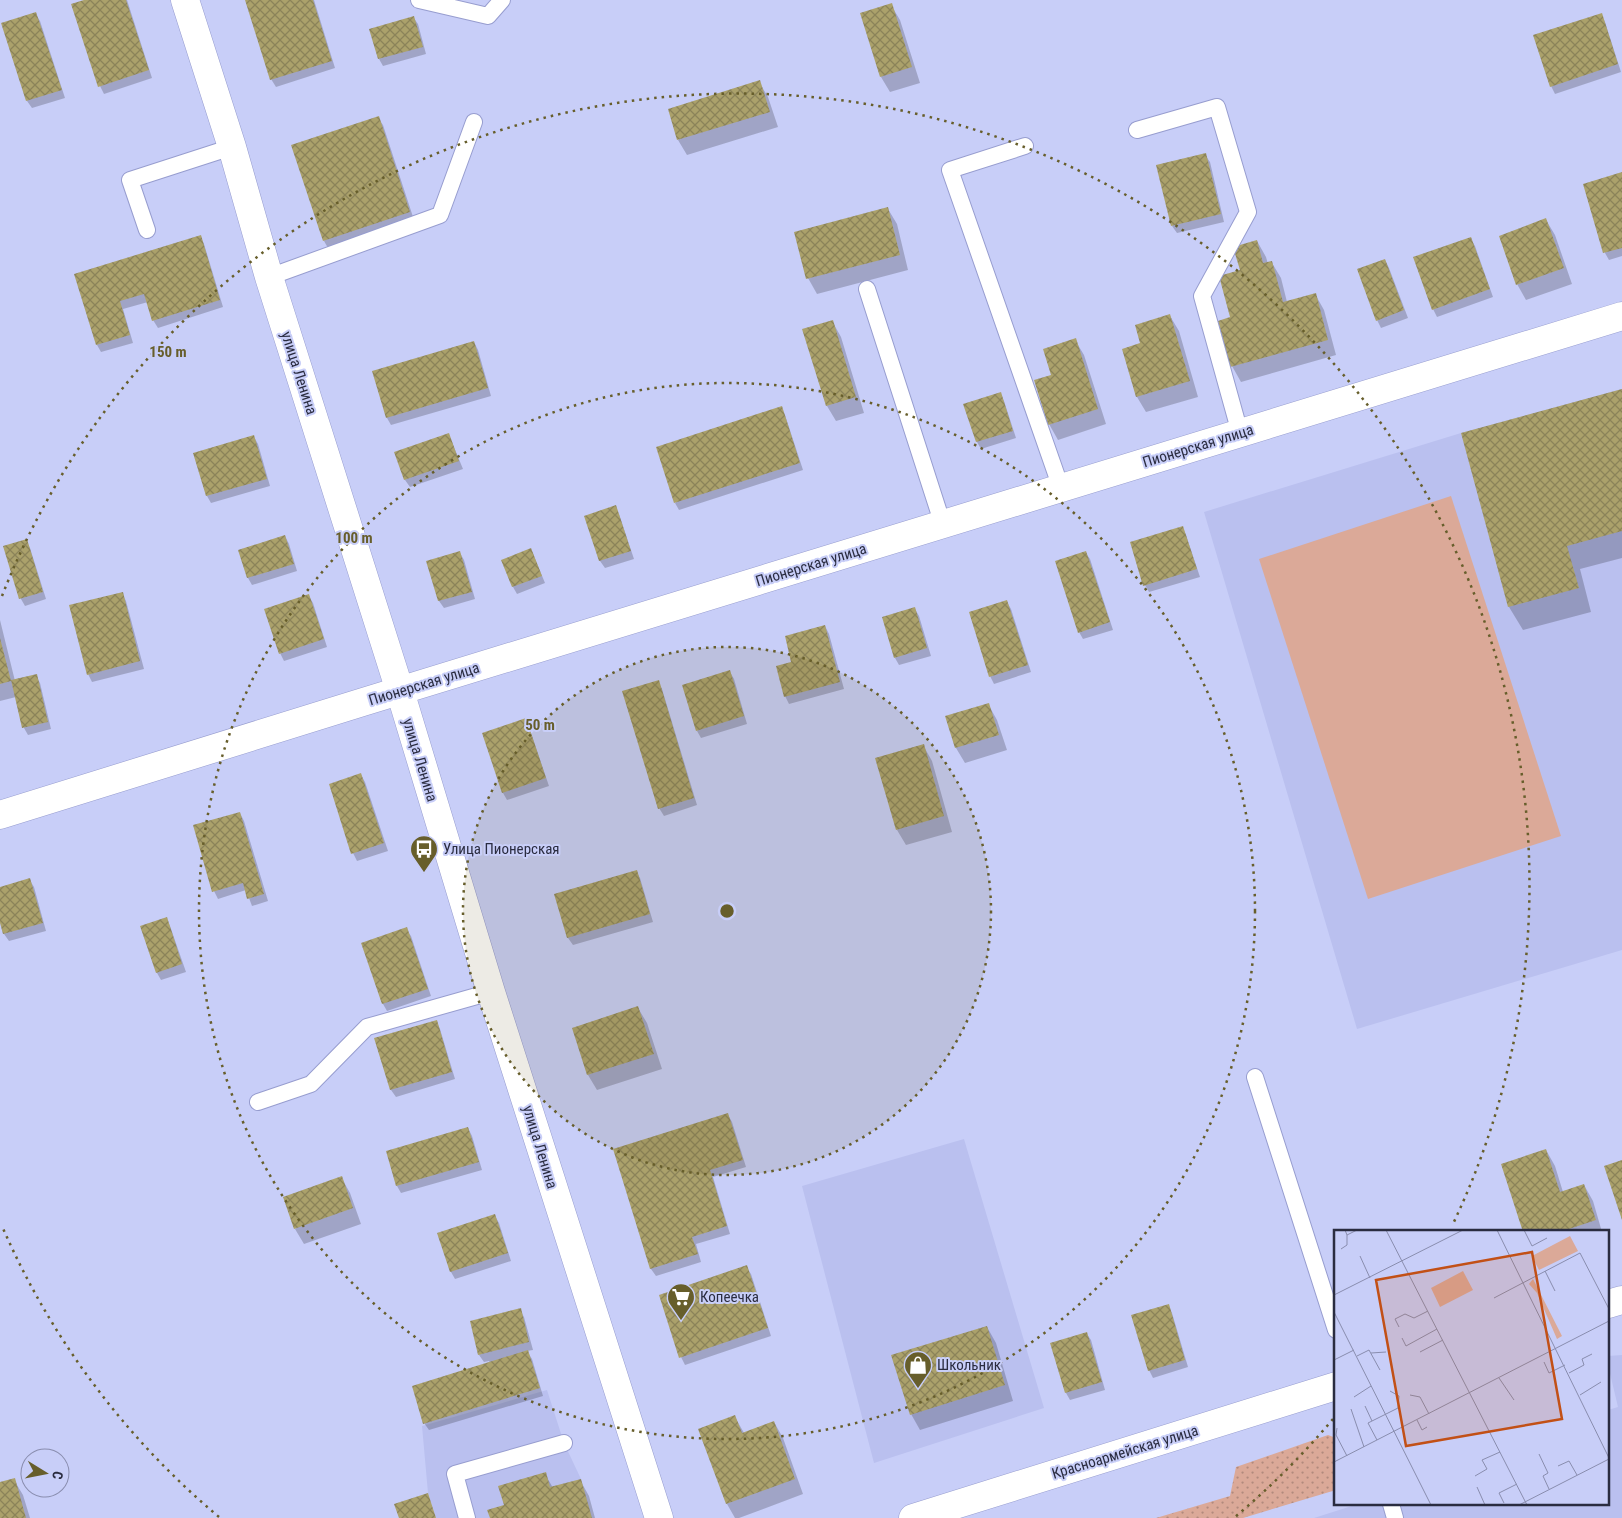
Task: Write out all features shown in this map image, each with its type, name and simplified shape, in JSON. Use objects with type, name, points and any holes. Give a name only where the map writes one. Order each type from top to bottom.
[{"type":"street","name":"улица Ленина","points":[[185,0],[491,992],[659,1518]]},
{"type":"street","name":"Пионерская улица","points":[[0,815],[1622,316]]},
{"type":"street","name":"Красноармейская улица","points":[[914,1518],[1334,1387]]},
{"type":"lane","points":[[419,0],[488,16],[502,0]]},
{"type":"lane","points":[[1137,130],[1217,107],[1248,212],[1202,296],[1240,433]]},
{"type":"lane","points":[[269,277],[440,215],[474,122]]},
{"type":"lane","points":[[1025,146],[950,170],[1061,488]]},
{"type":"lane","points":[[146,230],[130,180],[232,148]]},
{"type":"lane","points":[[867,289],[943,525]]},
{"type":"lane","points":[[258,1102],[311,1084],[367,1027],[491,992]]},
{"type":"lane","points":[[1256,1077],[1334,1324]]},
{"type":"lane","points":[[467,1518],[456,1474],[564,1443]]},
{"type":"shaded area","points":[[1622,389],[1622,950],[1357,1029],[1204,512],[1461,433]]},
{"type":"shaded area","points":[[1451,496],[1561,836],[1368,899],[1259,559]]},
{"type":"shaded area","points":[[964,1139],[1044,1408],[874,1463],[802,1186]]},
{"type":"shaded area","points":[[1622,1355],[1622,1518],[1314,1518],[1352,1506],[1610,1506],[1610,1409],[1618,1407],[1610,1373],[1610,1356]]},
{"type":"shaded area","points":[[547,1390],[564,1443],[581,1479],[592,1518],[436,1518],[428,1493],[422,1426]]},
{"type":"shaded area","points":[[1328,1435],[1334,1437],[1334,1491],[1243,1518],[1156,1518],[1230,1496],[1236,1467]]},
{"type":"building","points":[[84,0],[126,0],[149,70],[98,87],[71,4]]},
{"type":"building","points":[[245,0],[313,0],[332,61],[270,80]]},
{"type":"building","points":[[892,3],[912,67],[880,77],[860,13]]},
{"type":"building","points":[[36,12],[62,90],[26,101],[1,23]]},
{"type":"building","points":[[1602,13],[1618,64],[1550,87],[1533,35]]},
{"type":"building","points":[[414,16],[423,47],[378,59],[369,29]]},
{"type":"building","points":[[760,80],[770,112],[677,140],[668,109]]},
{"type":"building","points":[[379,116],[410,212],[323,241],[291,145]]},
{"type":"building","points":[[1206,153],[1221,214],[1171,226],[1156,165]]},
{"type":"building","points":[[1622,172],[1622,248],[1603,253],[1583,184]]},
{"type":"building","points":[[888,207],[900,255],[806,279],[794,232]]},
{"type":"building","points":[[1546,218],[1564,268],[1516,285],[1499,236]]},
{"type":"building","points":[[201,235],[220,300],[152,321],[144,294],[120,301],[130,335],[96,345],[74,274]]},
{"type":"building","points":[[1471,237],[1490,289],[1432,310],[1413,257]]},
{"type":"building","points":[[1257,240],[1263,263],[1272,261],[1283,302],[1316,293],[1328,340],[1230,367],[1218,321],[1230,317],[1219,276],[1240,270],[1233,247]]},
{"type":"building","points":[[1385,259],[1404,310],[1376,321],[1357,269]]},
{"type":"building","points":[[1170,314],[1190,381],[1136,397],[1122,349],[1140,343],[1135,325]]},
{"type":"building","points":[[833,320],[856,397],[826,406],[802,329]]},
{"type":"building","points":[[1076,338],[1098,409],[1048,425],[1034,380],[1051,375],[1043,349]]},
{"type":"building","points":[[474,341],[488,388],[386,418],[372,371]]},
{"type":"building","points":[[1622,389],[1622,531],[1567,546],[1579,588],[1508,607],[1461,433]]},
{"type":"building","points":[[1001,392],[1013,431],[976,442],[963,404]]},
{"type":"building","points":[[782,406],[800,463],[674,503],[656,447]]},
{"type":"building","points":[[449,433],[459,461],[404,480],[394,452]]},
{"type":"building","points":[[254,435],[267,479],[206,496],[193,453]]},
{"type":"building","points":[[616,505],[631,551],[599,561],[584,516]]},
{"type":"building","points":[[1183,526],[1197,569],[1143,586],[1130,542]]},
{"type":"building","points":[[285,535],[294,564],[247,578],[238,550]]},
{"type":"building","points":[[27,539],[43,592],[19,599],[3,546]]},
{"type":"building","points":[[531,548],[542,576],[512,587],[501,560]]},
{"type":"building","points":[[460,551],[472,592],[438,601],[426,561]]},
{"type":"building","points":[[1086,551],[1110,622],[1078,633],[1055,561]]},
{"type":"building","points":[[123,592],[140,661],[87,675],[69,605]]},
{"type":"building","points":[[309,594],[324,639],[279,654],[264,609]]},
{"type":"building","points":[[1007,600],[1028,665],[989,677],[969,612]]},
{"type":"building","points":[[915,607],[927,648],[894,658],[882,617]]},
{"type":"building","points":[[825,625],[840,682],[784,697],[776,666],[791,662],[785,636]]},
{"type":"building","points":[[0,638],[11,681],[0,684]]},
{"type":"building","points":[[730,670],[744,716],[696,731],[682,685]]},
{"type":"building","points":[[37,674],[48,722],[22,728],[11,680]]},
{"type":"building","points":[[659,680],[694,798],[658,809],[622,691]]},
{"type":"building","points":[[989,703],[999,735],[955,748],[945,716]]},
{"type":"building","points":[[526,718],[546,778],[502,793],[482,733]]},
{"type":"building","points":[[924,744],[944,816],[896,830],[875,758]]},
{"type":"building","points":[[361,773],[384,843],[351,854],[329,784]]},
{"type":"building","points":[[240,812],[264,894],[247,899],[243,883],[212,892],[193,825]]},
{"type":"building","points":[[637,870],[650,914],[567,938],[554,894]]},
{"type":"building","points":[[30,878],[43,923],[3,934],[0,923],[0,887]]},
{"type":"building","points":[[167,917],[182,964],[156,973],[140,926]]},
{"type":"building","points":[[407,927],[428,989],[382,1004],[361,943]]},
{"type":"building","points":[[638,1006],[654,1054],[587,1075],[572,1028]]},
{"type":"building","points":[[437,1020],[452,1072],[390,1090],[374,1038]]},
{"type":"building","points":[[728,1113],[743,1160],[710,1170],[727,1226],[692,1237],[698,1254],[650,1269],[613,1149]]},
{"type":"building","points":[[468,1127],[479,1162],[396,1186],[386,1151]]},
{"type":"building","points":[[1546,1149],[1560,1192],[1584,1184],[1596,1220],[1566,1230],[1522,1230],[1501,1164]]},
{"type":"building","points":[[1622,1160],[1622,1220],[1604,1166]]},
{"type":"building","points":[[342,1176],[353,1208],[294,1229],[283,1197]]},
{"type":"building","points":[[495,1214],[508,1253],[450,1272],[437,1233]]},
{"type":"building","points":[[747,1265],[768,1328],[679,1358],[659,1295]]},
{"type":"building","points":[[1169,1304],[1185,1360],[1148,1371],[1131,1315]]},
{"type":"building","points":[[521,1308],[529,1342],[478,1355],[470,1321]]},
{"type":"building","points":[[987,1326],[1005,1385],[910,1415],[891,1355]]},
{"type":"building","points":[[1087,1332],[1102,1382],[1065,1393],[1050,1343]]},
{"type":"building","points":[[528,1350],[540,1388],[423,1424],[412,1386]]},
{"type":"building","points":[[735,1415],[742,1433],[774,1421],[795,1479],[726,1504],[698,1429]]},
{"type":"building","points":[[546,1472],[550,1487],[581,1479],[592,1518],[490,1518],[487,1510],[504,1505],[498,1486]]},
{"type":"building","points":[[15,1478],[26,1518],[0,1518],[0,1482]]},
{"type":"building","points":[[428,1493],[436,1518],[399,1518],[394,1504]]},
{"type":"place","name":"Улица Пионерская","points":[[424,873]]},
{"type":"place","name":"Копеечка","points":[[681,1321]]},
{"type":"place","name":"Школьник","points":[[918,1389]]}]
